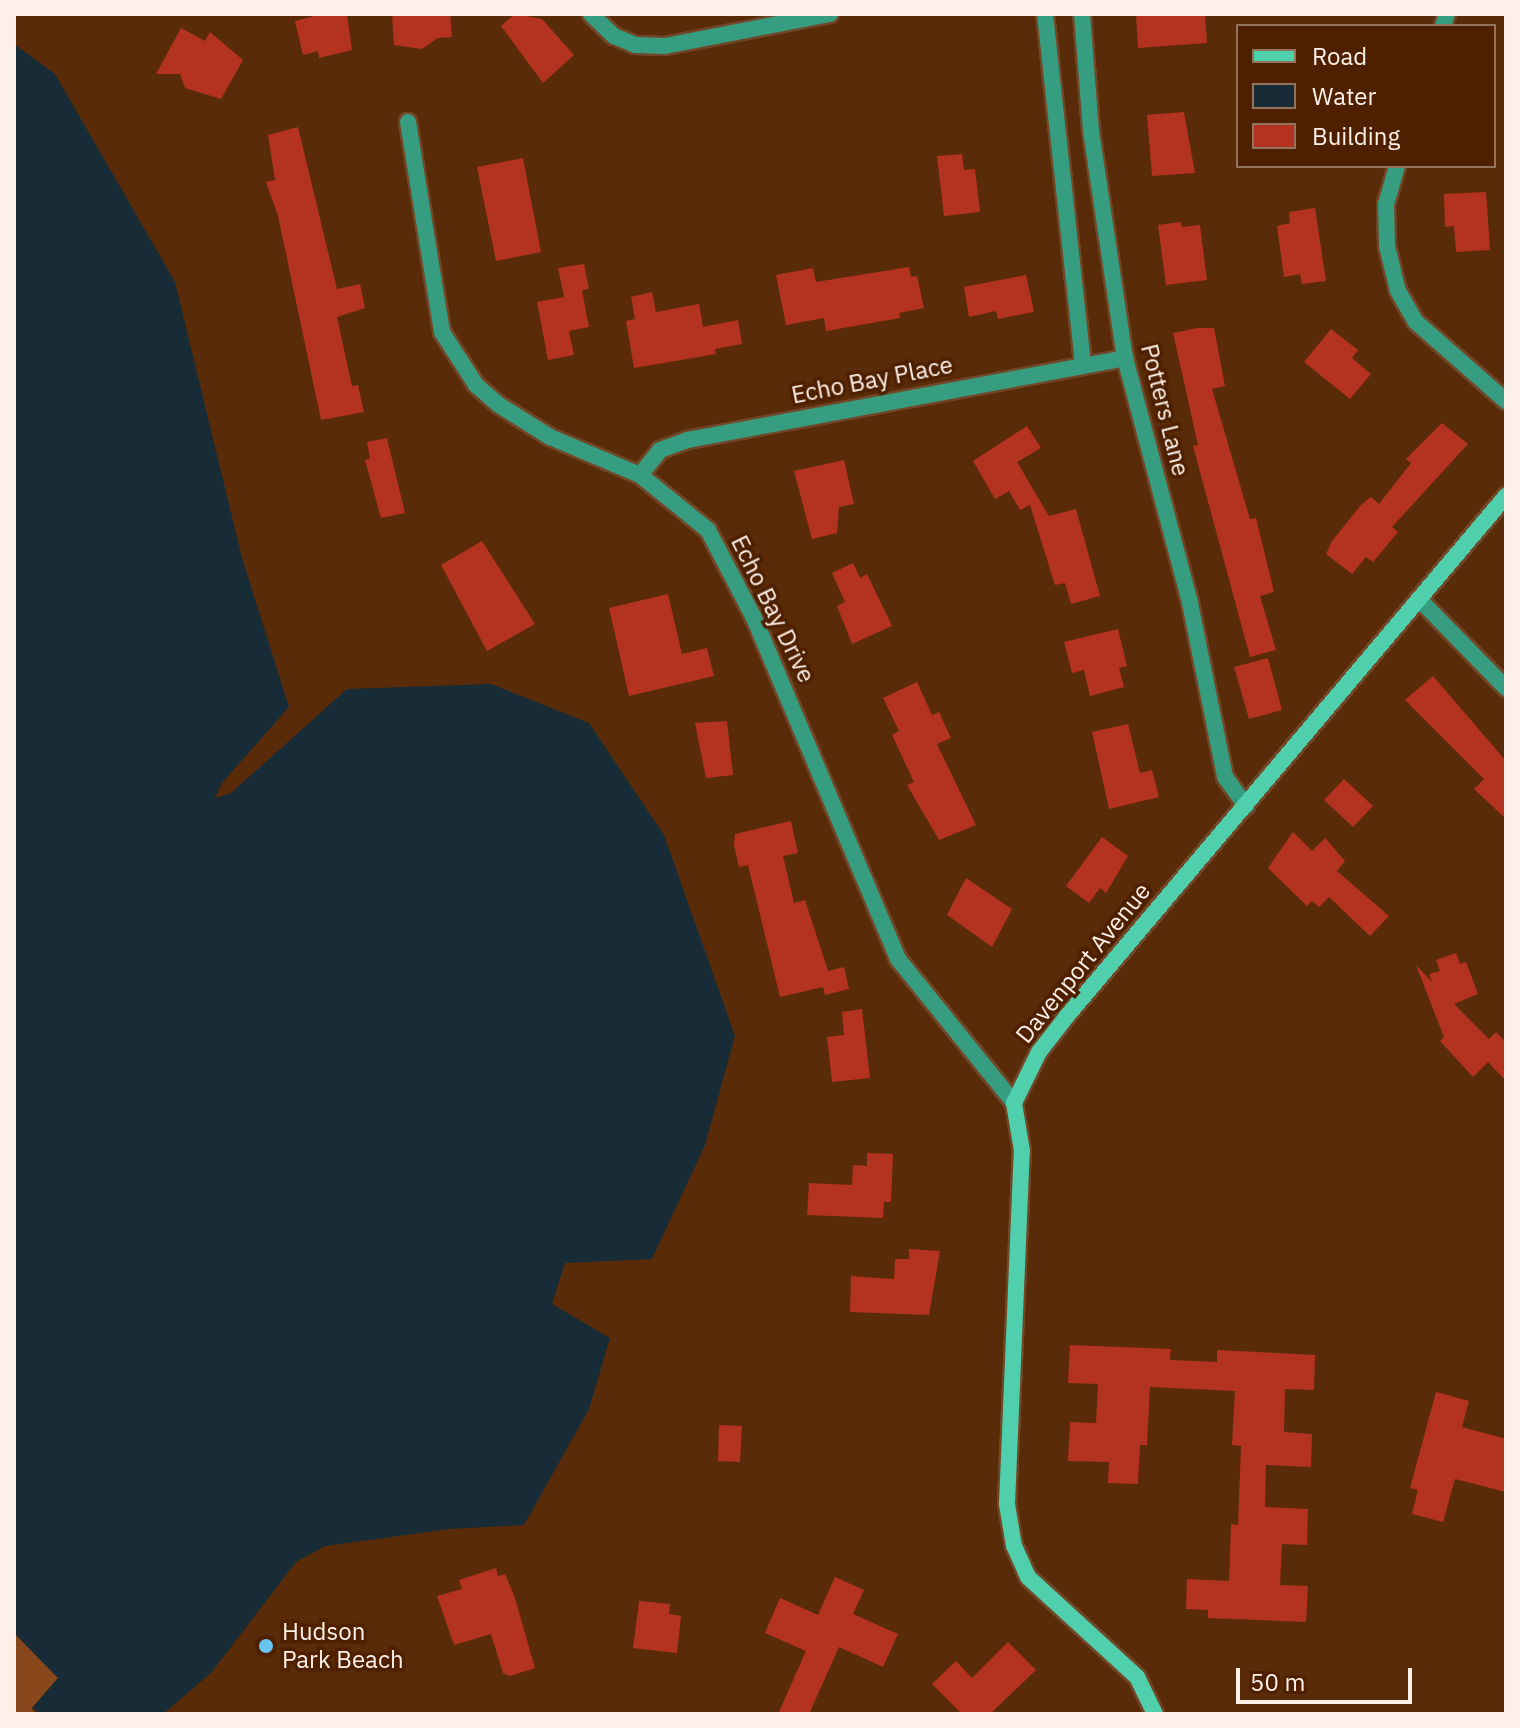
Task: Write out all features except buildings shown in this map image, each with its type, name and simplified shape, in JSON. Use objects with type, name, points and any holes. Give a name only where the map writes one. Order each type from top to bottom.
[{"type":"street","points":[[591,14],[624,41],[665,46],[830,14]]},
{"type":"street","points":[[1045,14],[1083,365]]},
{"type":"street","name":"Potters Lane","points":[[1082,14],[1091,131],[1125,358],[1190,603],[1225,777],[1246,806]]},
{"type":"street","name":"Echo Bay Drive","points":[[408,122],[442,332],[476,385],[550,437],[640,475],[708,530],[728,562],[898,959],[1014,1103]]},
{"type":"street","points":[[1396,168],[1386,204],[1387,232],[1398,291],[1416,322],[1506,401]]},
{"type":"street","name":"Echo Bay Place","points":[[640,475],[660,450],[688,440],[1125,358]]},
{"type":"street","name":"Davenport Avenue","points":[[1014,1103],[1039,1052],[1506,496]]},
{"type":"street","points":[[1420,600],[1506,688]]},
{"type":"street","points":[[1014,1103],[1022,1151],[1007,1504],[1014,1546],[1028,1577],[1137,1677],[1155,1714]]},
{"type":"shaded area","points":[[14,1633],[58,1678],[32,1708],[34,1714],[14,1714]]},
{"type":"water","points":[[14,44],[55,74],[175,282],[242,558],[289,707],[222,783],[215,798],[231,793],[347,689],[491,684],[589,723],[664,835],[735,1036],[705,1145],[652,1259],[565,1263],[552,1304],[610,1338],[589,1409],[524,1525],[450,1529],[325,1546],[296,1562],[211,1673],[163,1714],[42,1714],[32,1708],[58,1678],[14,1633]]},
{"type":"place","name":"Hudson Park Beach","points":[[266,1646]]}]
